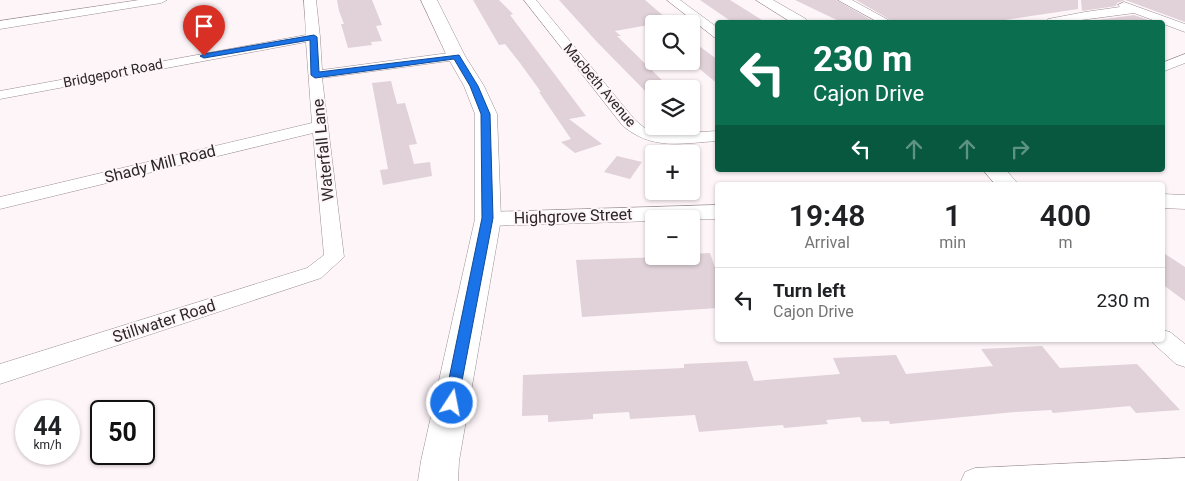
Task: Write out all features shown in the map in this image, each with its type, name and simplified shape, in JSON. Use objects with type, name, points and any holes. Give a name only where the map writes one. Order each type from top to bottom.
[{"type":"main road","points":[[429,0],[456,56],[474,86],[486,114],[488,218],[440,462],[438,481]]},
{"type":"street","points":[[0,25],[161,0]]},
{"type":"street","name":"Waterfall Lane","points":[[310,0],[314,37],[315,75],[334,257],[325,265]]},
{"type":"street","name":"Macbeth Avenue","points":[[530,0],[629,123],[641,134],[660,139],[715,136]]},
{"type":"street","points":[[673,0],[715,32]]},
{"type":"street","points":[[763,0],[798,20]]},
{"type":"street","points":[[844,0],[882,20]]},
{"type":"street","points":[[1110,0],[1164,20]]},
{"type":"street","points":[[1061,20],[1085,15],[1136,9]]},
{"type":"street","points":[[1165,20],[1185,28]]},
{"type":"street","name":"Bridgeport Road","points":[[0,95],[314,37]]},
{"type":"street","points":[[315,75],[456,56]]},
{"type":"street","points":[[1165,67],[1185,58]]},
{"type":"street","name":"Shady Mill Road","points":[[0,203],[321,126]]},
{"type":"street","points":[[996,172],[1005,182]]},
{"type":"street","points":[[1165,201],[1185,202]]},
{"type":"street","name":"Highgrove Street","points":[[488,218],[715,212]]},
{"type":"street","name":"Stillwater Road","points":[[0,374],[314,273],[325,265]]},
{"type":"street","points":[[1165,341],[1185,358]]},
{"type":"street","points":[[975,481],[1185,470]]},
{"type":"building","points":[[337,0],[372,0],[382,25],[376,26],[382,41],[371,42],[372,45],[348,48]]},
{"type":"building","points":[[473,0],[499,0],[513,14],[510,15],[586,116],[569,119],[602,144],[575,153],[561,142],[571,139],[520,63],[505,44],[499,45]]},
{"type":"building","points":[[559,0],[645,0],[662,15],[645,15],[645,26],[615,31],[621,36],[617,36],[645,63],[645,70],[652,70],[662,80],[645,80],[645,91]]},
{"type":"building","points":[[700,0],[730,0],[762,20],[729,20]]},
{"type":"building","points":[[795,0],[836,0],[871,20],[837,20]]},
{"type":"building","points":[[856,0],[1078,0],[1078,9],[1004,20],[891,20]]},
{"type":"building","points":[[1081,0],[1125,0],[1117,3],[1116,6],[1082,11]]},
{"type":"building","points":[[1125,0],[1185,0],[1185,22]]},
{"type":"building","points":[[1134,15],[1148,20],[1098,20]]},
{"type":"building","points":[[700,47],[715,58],[715,82],[700,69]]},
{"type":"building","points":[[391,81],[397,104],[405,103],[417,144],[409,145],[414,164],[430,162],[432,176],[383,185],[380,170],[388,169],[372,83]]},
{"type":"building","points":[[617,156],[642,162],[630,179],[604,172]]},
{"type":"building","points":[[710,253],[715,267],[715,308],[582,317],[576,260],[645,258],[645,265],[700,265],[700,254]]},
{"type":"building","points":[[1165,254],[1185,267],[1185,301],[1165,286]]},
{"type":"building","points":[[1042,346],[1060,368],[1137,364],[1180,410],[1136,413],[1130,406],[1053,413],[1051,410],[1015,412],[890,424],[889,421],[862,422],[860,417],[826,420],[828,424],[784,428],[783,425],[699,432],[695,415],[630,419],[629,412],[593,414],[593,419],[548,422],[548,415],[522,416],[523,375],[684,368],[684,364],[747,361],[754,381],[840,374],[833,358],[896,355],[906,374],[993,366],[981,349]]},
{"type":"route","points":[[204,56],[314,37],[315,75],[456,56],[474,86],[486,114],[488,218],[452,403]]}]
